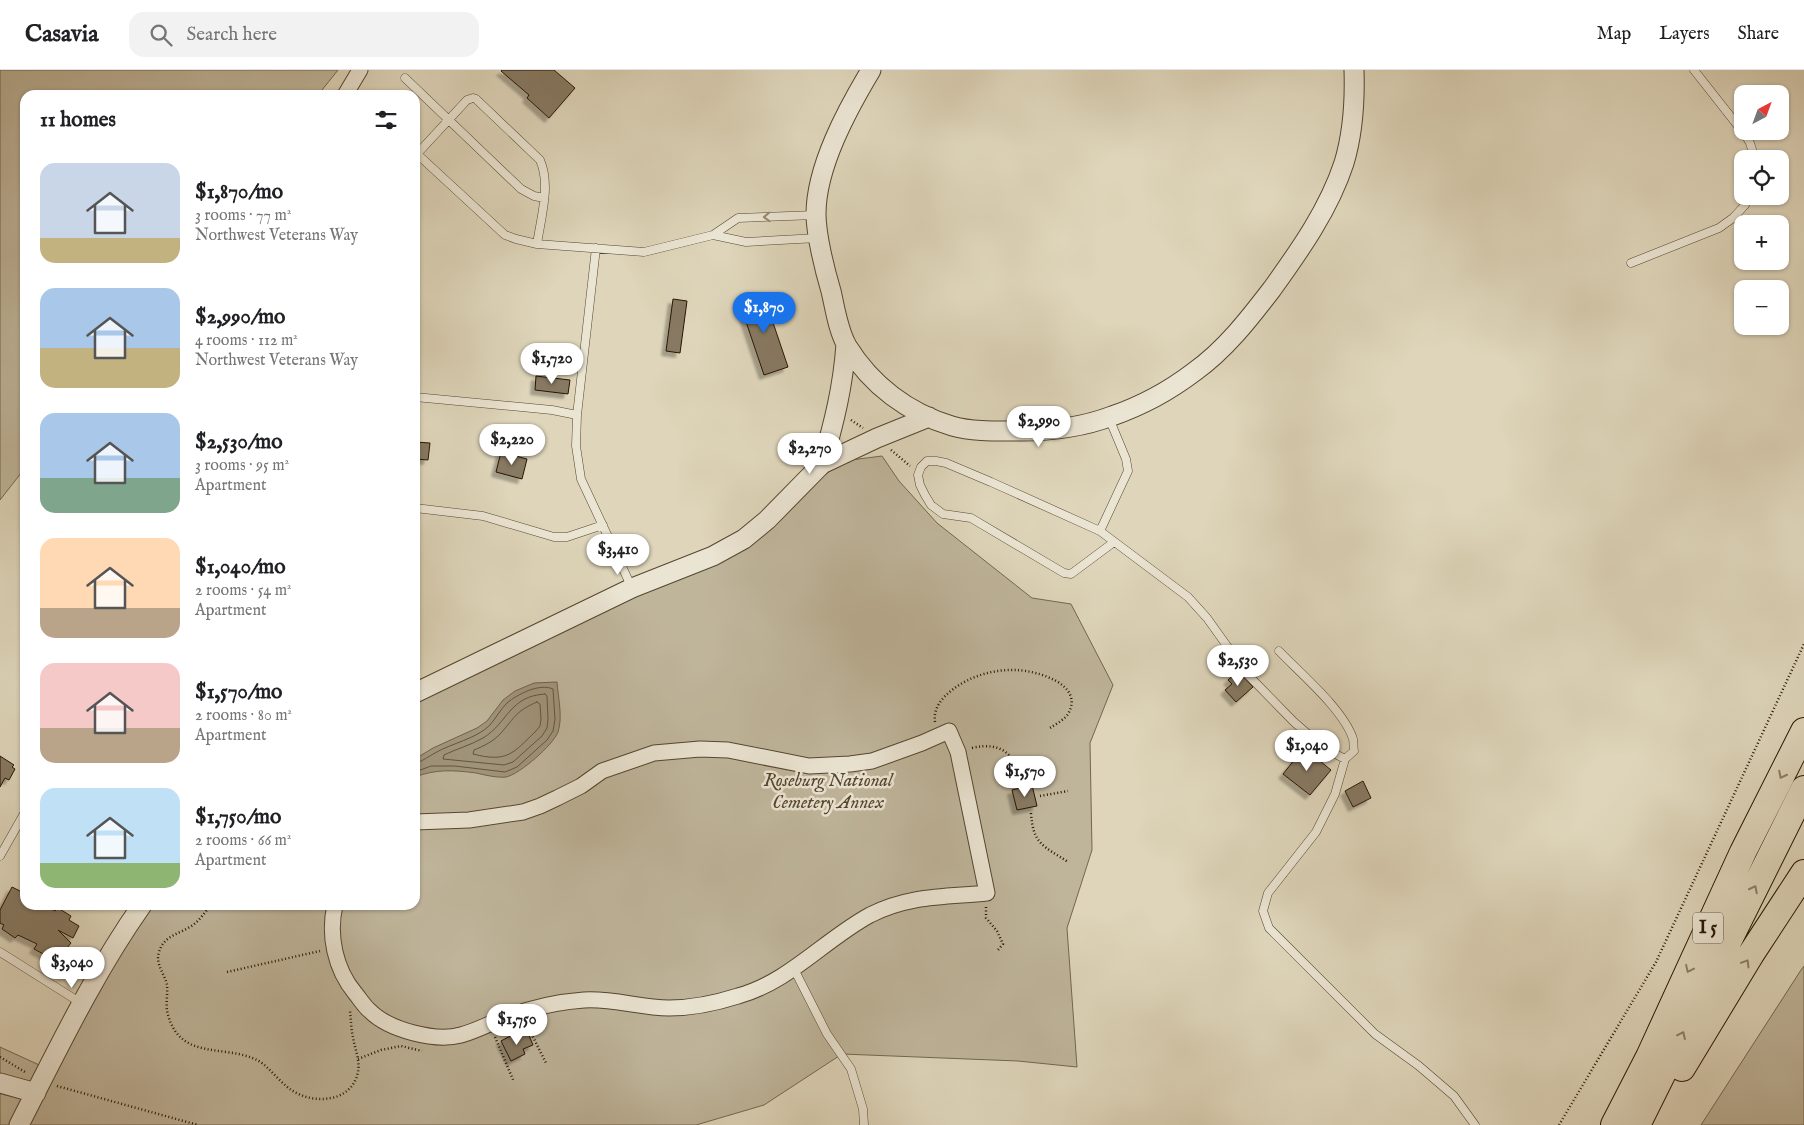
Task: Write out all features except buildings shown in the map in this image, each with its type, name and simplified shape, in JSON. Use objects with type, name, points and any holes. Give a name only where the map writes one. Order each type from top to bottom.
[{"type":"highway","name":"I 5","points":[[1614,1125],[1649,1057],[1743,852],[1804,731]]},
{"type":"highway","name":"I 5","points":[[1636,1125],[1804,789]]},
{"type":"highway","points":[[1649,1125],[1751,954],[1804,873]]},
{"type":"street","points":[[347,90],[360,70]]},
{"type":"street","points":[[872,70],[859,90],[829,154],[820,184],[816,215],[828,281],[846,344],[865,371],[877,384],[898,401],[954,427],[991,431],[1047,430],[1109,418],[1139,406],[1171,389],[1197,370],[1224,346],[1246,323],[1283,273],[1312,230],[1330,197],[1344,162],[1351,133],[1355,97],[1354,70]]},
{"type":"street","points":[[822,464],[837,410],[844,375],[846,344]]},
{"type":"street","points":[[420,691],[632,588],[713,556],[744,539],[767,520],[822,464],[877,438],[929,417]]},
{"type":"street","points":[[334,910],[332,927],[334,948],[342,971],[351,988],[370,1012],[388,1023],[407,1031],[436,1036],[461,1035],[537,1007],[587,1000],[669,1008],[696,1006],[740,996],[779,979],[858,923],[895,904],[938,896],[987,893],[958,752],[948,731],[922,743],[872,761],[850,764],[809,766],[728,750],[684,750],[654,753],[602,771],[581,786],[523,812],[468,820],[420,822]]},
{"type":"street","points":[[18,1125],[112,951],[139,910]]},
{"type":"street","points":[[0,1083],[39,1087]]},
{"type":"lane","points":[[1694,70],[1734,120]]},
{"type":"lane","points":[[405,78],[418,90]]},
{"type":"lane","points":[[420,92],[521,189],[534,196],[544,198]]},
{"type":"lane","points":[[420,149],[469,98],[480,102],[540,160],[546,184],[537,244]]},
{"type":"lane","points":[[420,157],[505,235],[516,240],[537,244],[644,252],[713,235],[738,218],[816,215]]},
{"type":"lane","points":[[1632,263],[1719,228],[1734,218],[1745,205]]},
{"type":"lane","points":[[713,235],[746,242],[820,238]]},
{"type":"lane","points":[[596,248],[577,415],[576,446],[581,479],[632,588]]},
{"type":"lane","points":[[420,397],[552,410],[577,415]]},
{"type":"lane","points":[[1100,531],[1128,471],[1126,459],[1109,418]]},
{"type":"lane","points":[[1114,542],[1075,571],[1070,574],[1064,573],[971,518],[943,514],[931,504],[925,495],[920,485],[918,473],[927,461],[946,463],[1100,531],[1188,597],[1207,618],[1254,681],[1294,722],[1324,748],[1345,759]]},
{"type":"lane","points":[[420,509],[482,516],[554,537],[566,537],[602,525]]},
{"type":"lane","points":[[1279,651],[1342,718],[1353,739],[1354,751],[1345,759],[1335,794],[1316,832],[1268,893],[1263,911],[1268,928],[1375,1034],[1419,1066],[1454,1096],[1475,1125]]},
{"type":"lane","points":[[0,856],[20,821]]},
{"type":"lane","points":[[0,952],[83,1004]]},
{"type":"lane","points":[[794,968],[827,1034],[851,1069],[863,1109],[864,1125]]},
{"type":"path","points":[[1559,1125],[1656,962],[1804,644]]},
{"type":"path","points":[[940,734],[935,719],[935,710],[945,696],[958,686],[974,678],[993,672],[1010,670],[1040,674],[1055,679],[1066,688],[1071,701],[1070,708],[1067,715],[1050,728]]},
{"type":"path","points":[[958,752],[984,747],[1009,753],[1018,765],[1022,783]]},
{"type":"path","points":[[1040,796],[1068,791]]},
{"type":"path","points":[[1030,814],[1032,827],[1038,841],[1068,862]]},
{"type":"path","points":[[987,893],[986,918],[997,931],[1003,944],[998,950]]},
{"type":"path","points":[[207,910],[194,924],[167,939],[159,952],[159,966],[167,984],[168,1013],[171,1024],[184,1040],[201,1049],[241,1054],[259,1061],[291,1090],[301,1096],[324,1099],[335,1097],[344,1094],[350,1088],[356,1081],[359,1070],[351,1031],[349,1007],[343,996],[351,988]]},
{"type":"path","points":[[227,972],[334,948]]},
{"type":"path","points":[[489,1024],[514,1082]]},
{"type":"path","points":[[521,1026],[525,1026],[530,1031],[546,1063]]},
{"type":"path","points":[[496,1039],[503,1035]]},
{"type":"path","points":[[358,1059],[381,1050],[401,1046],[432,1052],[436,1036]]},
{"type":"path","points":[[0,1057],[39,1087],[198,1125]]},
{"type":"green space","points":[[0,70],[338,70],[322,90],[20,90],[20,474],[0,500]]},
{"type":"green space","name":"Roseburg National Cemetery Annex","points":[[882,456],[899,481],[937,523],[1032,598],[1071,604],[1113,685],[1090,743],[1092,850],[1067,928],[1077,1067],[1018,1061],[842,1054],[764,1105],[696,1125],[0,1125],[0,1047],[48,1069],[140,910],[420,910],[420,693],[767,520],[843,461]]},
{"type":"green space","points":[[1804,966],[1804,1125],[1701,1125],[1801,970]]},
{"type":"water","points":[[557,682],[560,714],[559,726],[555,738],[527,765],[506,777],[452,771],[437,771],[420,776],[420,756],[477,728],[487,721],[503,700],[515,691],[534,683]]}]
